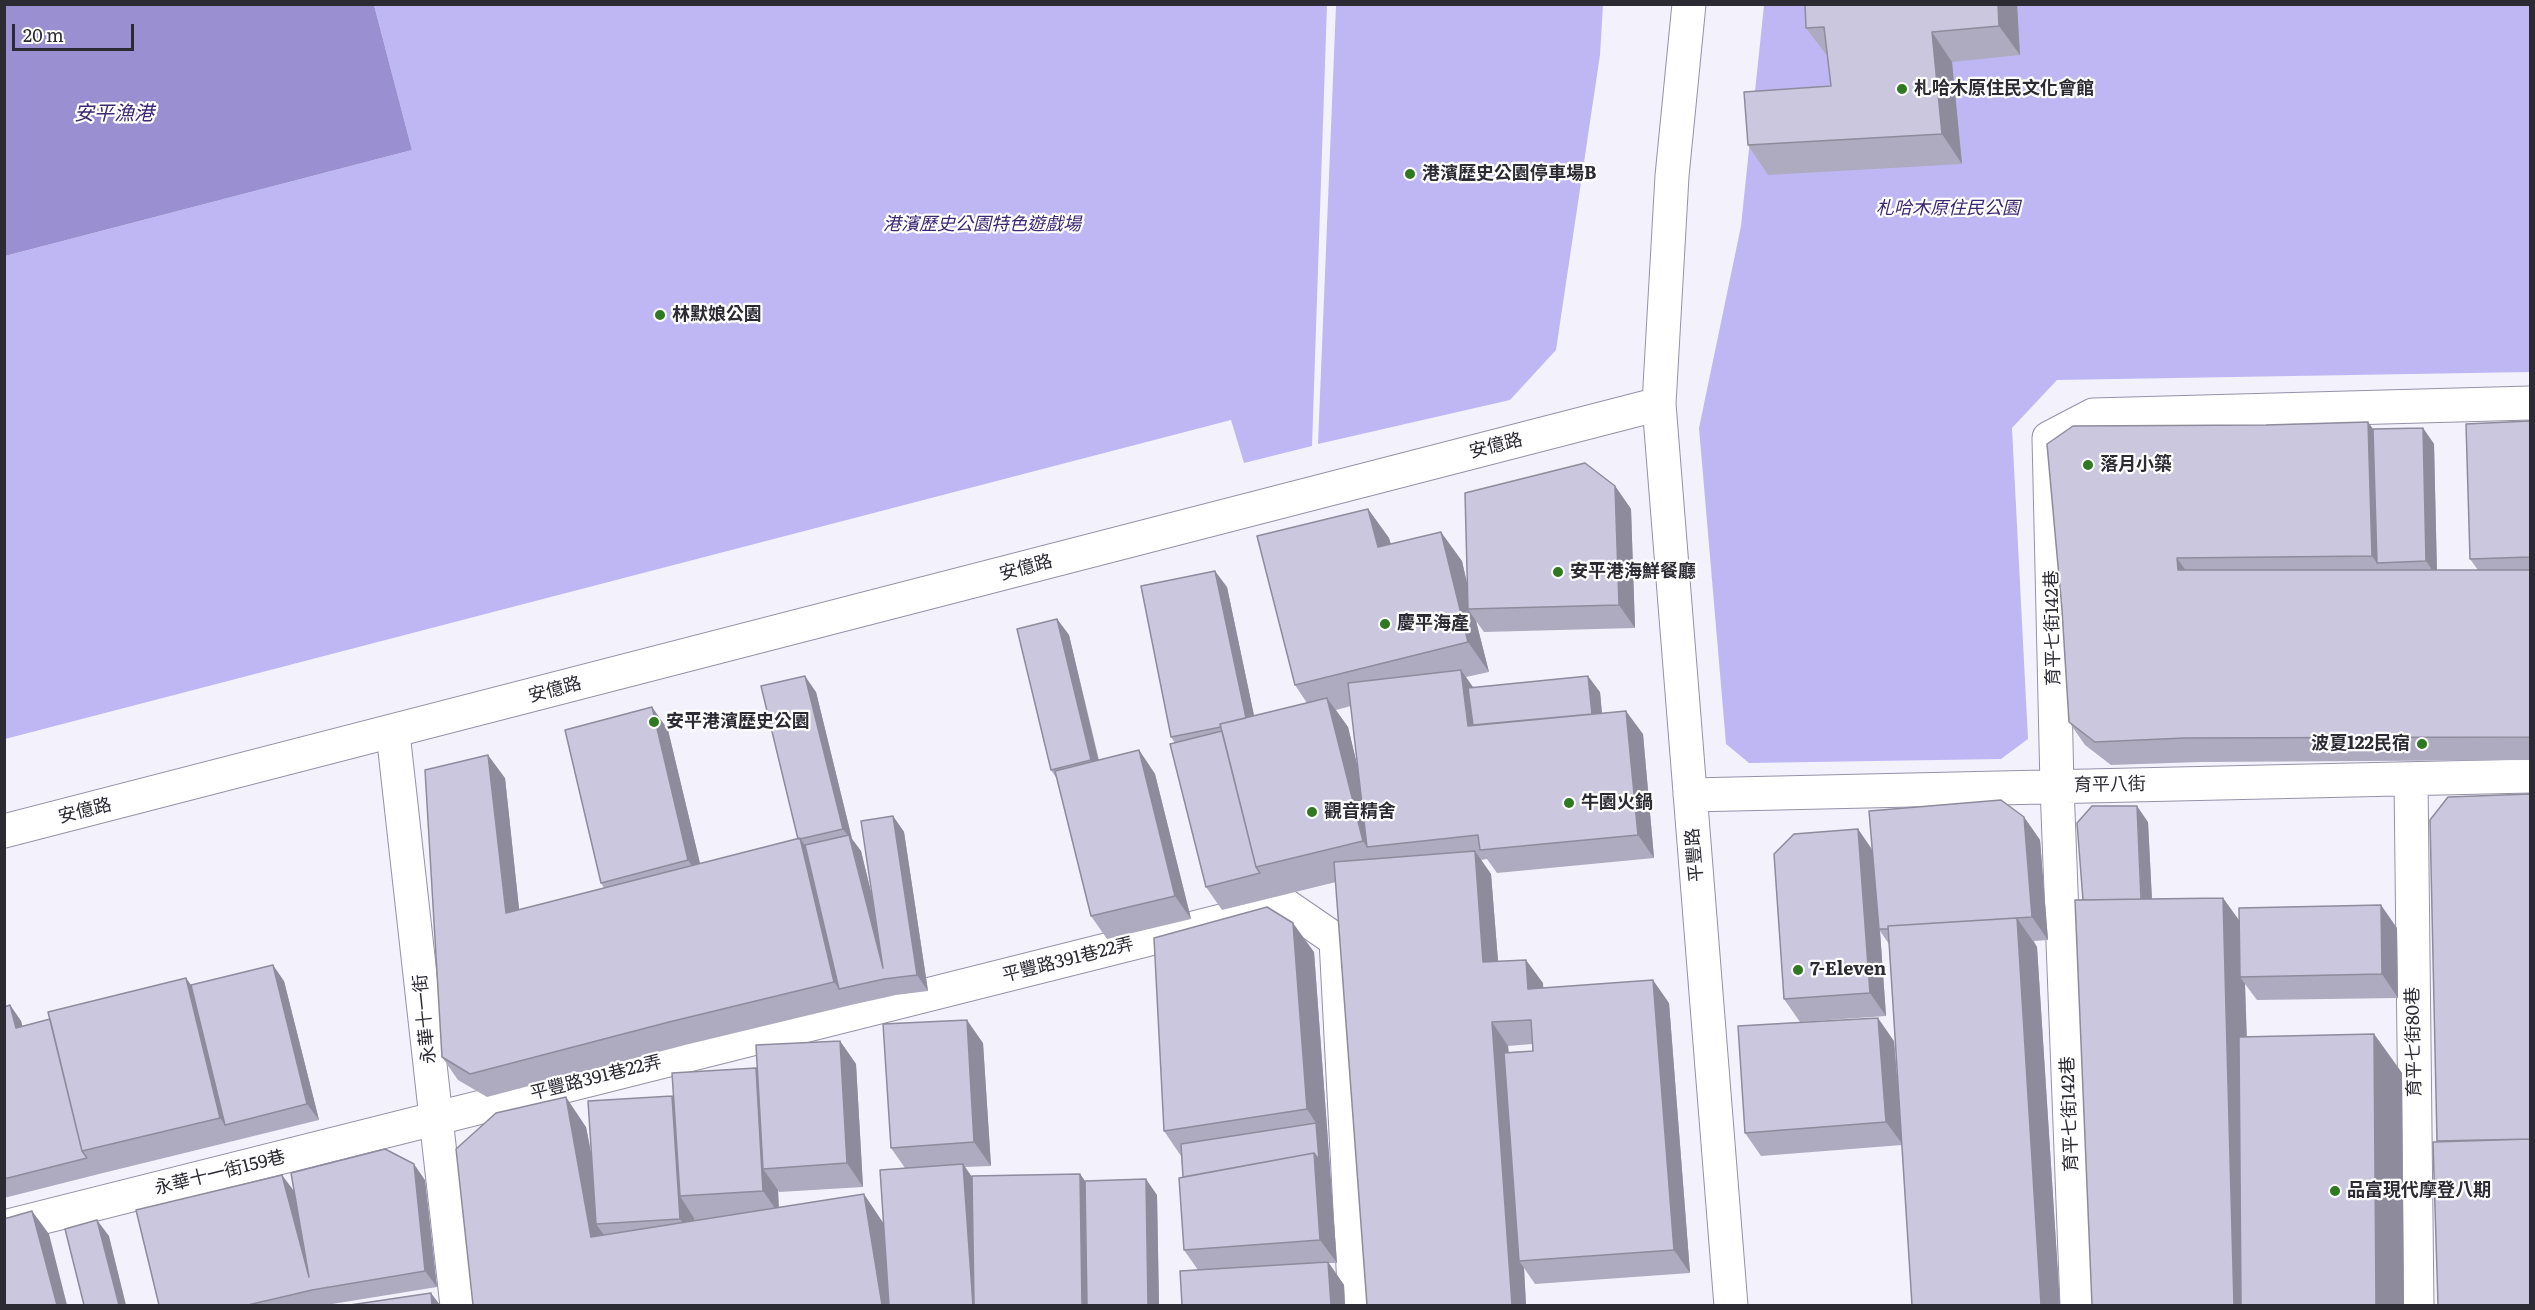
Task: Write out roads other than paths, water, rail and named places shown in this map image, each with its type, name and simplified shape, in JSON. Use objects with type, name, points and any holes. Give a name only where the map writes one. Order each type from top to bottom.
[{"type":"street","points":[[1659,404],[1672,176],[1689,4]]},
{"type":"street","name":"育平七街142巷","points":[[2077,1305],[2057,786],[2049,438],[2093,415],[2530,403]]},
{"type":"street","name":"安億路","points":[[4,831],[1659,404]]},
{"type":"street","name":"平豐路","points":[[1659,404],[1731,1305]]},
{"type":"street","name":"永華十一街","points":[[393,732],[457,1305]]},
{"type":"street","name":"育平八街","points":[[1690,795],[2530,776]]},
{"type":"street","name":"育平七街80巷","points":[[2411,779],[2417,1305]]},
{"type":"street","name":"平豐路391巷22弄","points":[[436,1118],[1285,905],[1336,940],[1355,1305]]},
{"type":"street","name":"永華十一街159巷","points":[[4,1227],[436,1118]]},
{"type":"water","name":"安平漁港","points":[[5,4],[374,5],[412,150],[5,256]]},
{"type":"place","name":"札哈木原住民文化會館","points":[[1902,89]]},
{"type":"place","name":"港濱歷史公園停車場B","points":[[1410,174]]},
{"type":"place","name":"林默娘公園","points":[[660,315]]},
{"type":"place","name":"落月小築","points":[[2088,465]]},
{"type":"place","name":"安平港海鮮餐廳","points":[[1558,572]]},
{"type":"place","name":"慶平海產","points":[[1385,624]]},
{"type":"place","name":"安平港濱歷史公園","points":[[654,722]]},
{"type":"place","name":"波夏122民宿","points":[[2422,744]]},
{"type":"place","name":"牛園火鍋","points":[[1569,803]]},
{"type":"place","name":"觀音精舍","points":[[1312,812]]},
{"type":"place","name":"7-Eleven","points":[[1798,970]]},
{"type":"place","name":"品富現代摩登八期","points":[[2335,1191]]},
{"type":"park label","name":"札哈木原住民公園","points":[[1948,209]]},
{"type":"park label","name":"港濱歷史公園特色遊戲場","points":[[982,225]]}]
